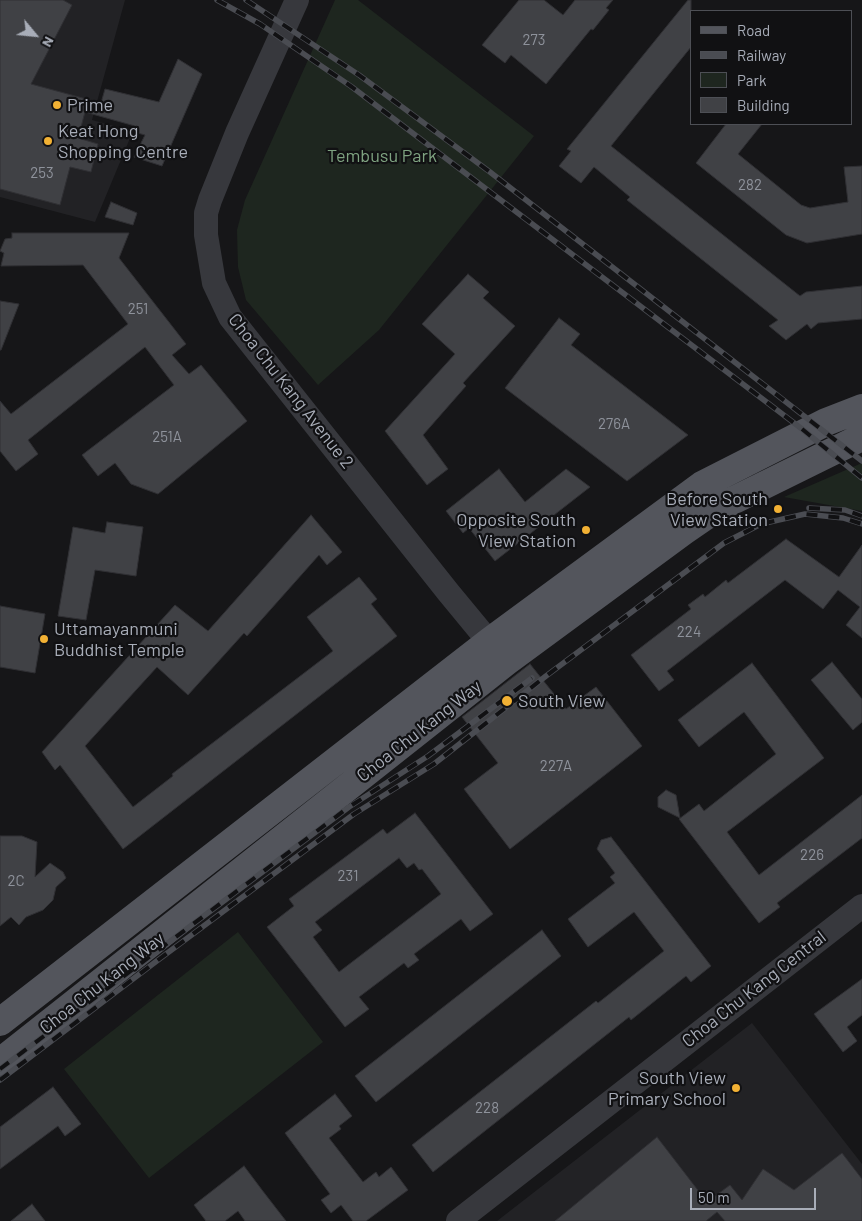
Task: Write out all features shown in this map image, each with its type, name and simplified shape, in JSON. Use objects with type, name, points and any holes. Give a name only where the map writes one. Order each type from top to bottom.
[{"type":"main road","name":"Choa Chu Kang Way","points":[[0,1062],[702,485],[826,422],[862,408]]},
{"type":"main road","name":"Choa Chu Kang Way","points":[[0,1022],[498,652],[716,509],[862,437]]},
{"type":"street","name":"Choa Chu Kang Avenue 2","points":[[298,0],[237,133],[206,213],[206,235],[214,283],[230,317],[448,592],[498,652]]},
{"type":"street","name":"Choa Chu Kang Central","points":[[458,1221],[862,906]]},
{"type":"shaded area","points":[[0,0],[125,0],[92,120],[133,131],[95,222],[0,197]]},
{"type":"shaded area","name":"South View Primary School","points":[[752,1023],[862,1164],[862,1221],[497,1221]]},
{"type":"green space","name":"Tembusu Park","points":[[335,0],[358,0],[534,136],[379,330],[318,385],[246,300],[238,267],[237,230],[245,200]]},
{"type":"green space","points":[[862,463],[862,511],[784,497]]},
{"type":"green space","points":[[238,932],[323,1042],[149,1178],[64,1069]]},
{"type":"building","points":[[0,0],[63,0],[72,5],[31,84],[101,103],[105,89],[159,102],[178,59],[202,74],[162,166],[134,157],[145,135],[134,132],[135,126],[85,112],[78,138],[98,144],[91,172],[70,167],[60,205],[0,189]]},
{"type":"building","points":[[519,0],[544,0],[563,15],[575,0],[613,0],[606,8],[609,10],[546,84],[511,55],[505,63],[482,45]]},
{"type":"building","points":[[688,0],[691,0],[690,48],[611,146],[800,296],[806,292],[862,286],[862,319],[818,323],[811,329],[807,324],[786,340],[769,326],[778,320],[627,200],[630,197],[594,167],[581,183],[559,166],[571,151],[567,149]]},
{"type":"building","points":[[725,125],[761,125],[738,154],[801,205],[810,208],[848,202],[844,167],[862,166],[862,234],[807,243],[786,235],[696,163]]},
{"type":"building","points":[[111,202],[137,213],[133,225],[105,217]]},
{"type":"building","points":[[12,233],[129,233],[119,258],[186,344],[172,355],[189,374],[201,365],[247,421],[158,494],[131,484],[115,463],[98,476],[82,455],[174,385],[145,347],[28,440],[38,454],[16,471],[0,451],[0,401],[11,414],[128,324],[83,265],[1,266],[4,253],[0,251],[5,239],[12,238]]},
{"type":"building","points":[[468,274],[489,292],[483,298],[515,326],[463,383],[466,386],[423,435],[448,469],[427,485],[385,431],[455,354],[422,324]]},
{"type":"building","points":[[0,301],[19,304],[1,350],[0,350]]},
{"type":"building","points":[[559,318],[580,334],[571,345],[688,435],[627,481],[505,388]]},
{"type":"building","points":[[499,469],[525,502],[566,469],[590,487],[495,561],[469,528],[463,533],[446,511]]},
{"type":"building","points":[[311,515],[342,552],[327,565],[319,555],[247,636],[244,633],[188,695],[157,667],[85,746],[133,807],[173,776],[172,774],[333,651],[307,617],[359,577],[377,599],[371,604],[397,636],[123,849],[60,765],[55,770],[42,752],[175,605],[208,631]]},
{"type":"building","points":[[107,522],[143,527],[136,576],[95,570],[86,620],[58,616],[73,527],[105,533]]},
{"type":"building","points":[[786,539],[839,577],[862,545],[862,638],[846,625],[860,607],[838,590],[823,609],[785,580],[667,671],[674,680],[659,691],[631,655],[691,609],[688,605],[703,594],[705,597],[726,580],[728,583]]},
{"type":"building","points":[[0,606],[45,614],[35,673],[0,667]]},
{"type":"building","points":[[832,662],[862,699],[862,722],[853,730],[811,680]]},
{"type":"building","points":[[752,663],[824,758],[727,832],[759,875],[862,795],[862,838],[777,903],[780,907],[759,923],[679,819],[699,804],[704,811],[776,754],[744,712],[699,747],[678,720]]},
{"type":"building","points":[[530,664],[566,709],[596,687],[642,746],[510,849],[464,789],[498,763],[462,717]]},
{"type":"building","points":[[666,790],[676,795],[680,818],[658,807],[658,797]]},
{"type":"building","points":[[415,813],[493,914],[470,931],[461,919],[414,954],[419,960],[408,968],[404,963],[359,997],[369,1009],[345,1027],[267,927],[294,906],[289,899],[383,829],[387,834]],"holes":[[[399,858],[407,868],[414,863],[419,870],[422,869],[441,894],[339,972],[313,937],[322,930],[315,922]]]},
{"type":"building","points":[[0,836],[22,836],[37,842],[35,877],[50,863],[63,872],[66,878],[56,887],[53,900],[43,910],[26,917],[19,925],[11,917],[0,926]]},
{"type":"building","points":[[611,837],[711,966],[691,982],[686,976],[631,1020],[629,1017],[433,1172],[412,1145],[596,1001],[598,1003],[664,951],[634,912],[588,947],[568,919],[615,883],[610,877],[615,873],[597,849],[601,840]]},
{"type":"building","points":[[542,930],[561,956],[376,1102],[355,1076]]},
{"type":"building","points":[[862,979],[862,1015],[847,1027],[857,1041],[843,1052],[814,1014]]},
{"type":"building","points":[[53,1087],[81,1124],[65,1136],[58,1126],[0,1169],[0,1127]]},
{"type":"building","points":[[335,1094],[352,1116],[339,1126],[341,1129],[329,1138],[363,1182],[376,1172],[379,1177],[391,1167],[408,1190],[366,1221],[353,1221],[341,1205],[331,1213],[321,1200],[330,1194],[285,1133]]},
{"type":"building","points":[[657,1137],[707,1202],[730,1185],[742,1200],[763,1169],[794,1190],[842,1153],[862,1179],[862,1221],[725,1221],[717,1212],[706,1221],[555,1221]]},
{"type":"building","points":[[244,1166],[286,1221],[245,1221],[238,1211],[225,1221],[206,1221],[194,1205]]},
{"type":"building","points":[[32,1204],[45,1221],[11,1221]]},
{"type":"railway","points":[[217,0],[260,24],[352,87],[802,429],[862,478]]},
{"type":"railway","points":[[246,0],[359,75],[490,172],[862,461]]},
{"type":"railway","points":[[809,508],[845,510],[862,516]]},
{"type":"railway","points":[[0,1080],[354,814],[434,764],[546,676],[724,543],[761,524],[805,514],[843,518],[862,524]]},
{"type":"railway","points":[[0,1069],[349,807],[428,756],[532,678]]},
{"type":"place","name":"Prime","points":[[57,105]]},
{"type":"place","name":"Keat Hong Shopping Centre","points":[[48,141]]},
{"type":"place","name":"Before South View Station","points":[[778,509]]},
{"type":"place","name":"Opposite South View Station","points":[[586,530]]},
{"type":"place","name":"Uttamayanmuni Buddhist Temple","points":[[44,639]]},
{"type":"place","name":"South View","points":[[507,701]]},
{"type":"place","name":"South View Primary School","points":[[736,1088]]}]
